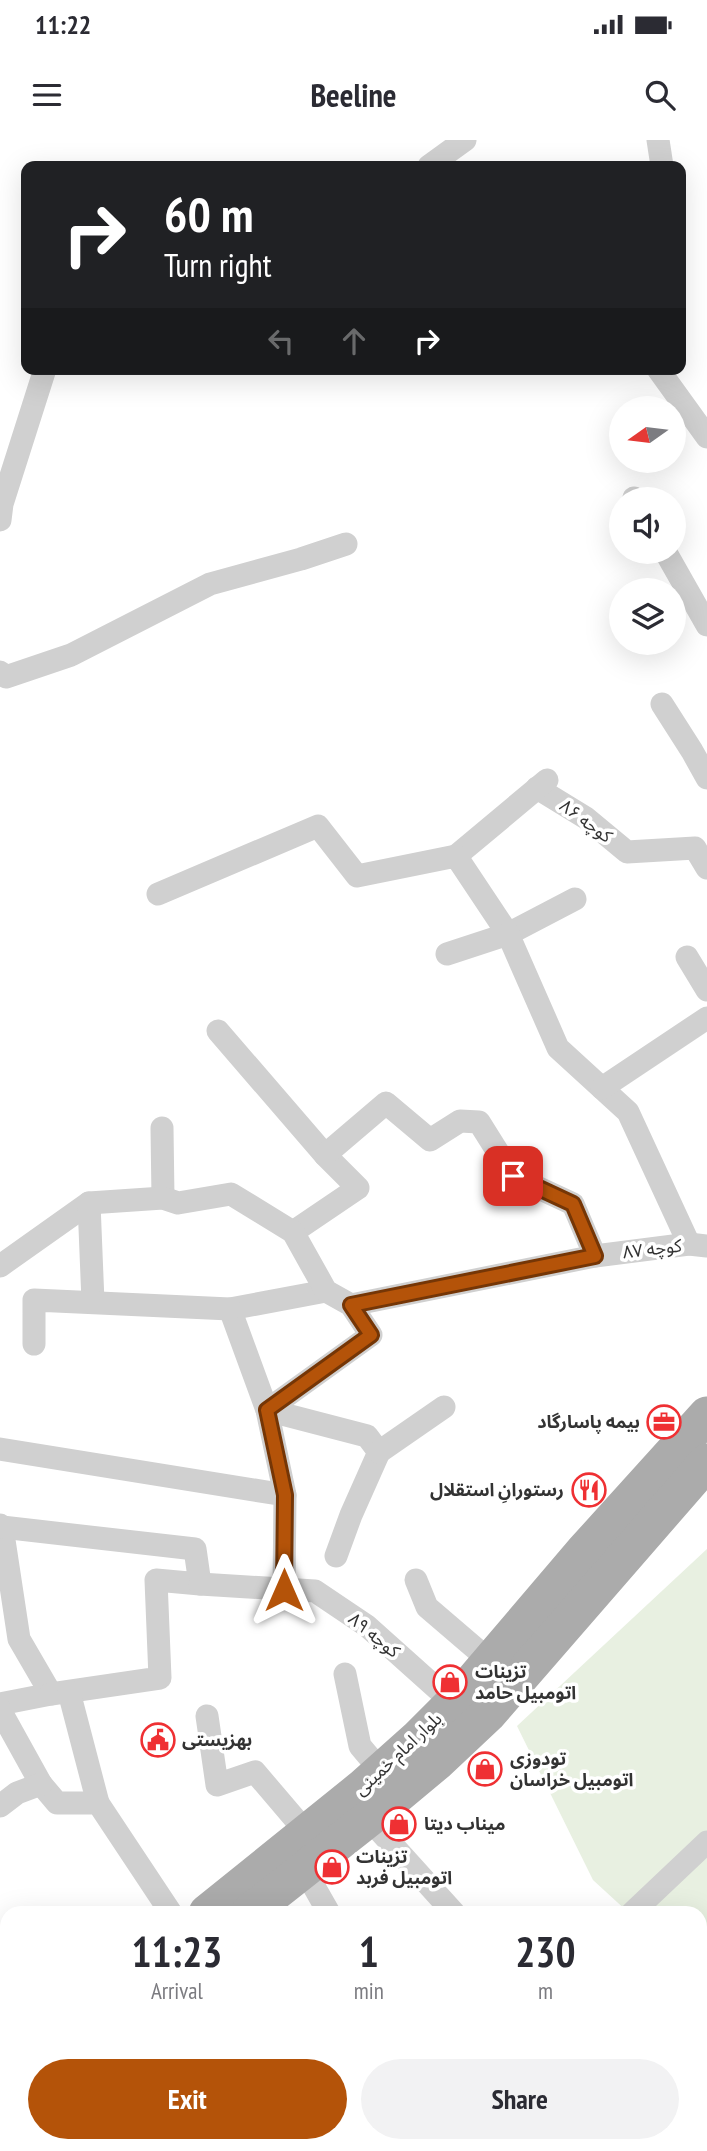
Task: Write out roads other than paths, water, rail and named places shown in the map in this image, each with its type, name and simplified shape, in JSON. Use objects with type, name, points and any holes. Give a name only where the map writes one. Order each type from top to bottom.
[{"type":"main road","name":"بلوار امام خمینی","points":[[258,1906],[438,1762],[488,1714],[625,1532],[707,1415]]},
{"type":"main road","name":"بلوار امام خمینی","points":[[216,1906],[307,1833],[418,1738],[489,1661],[625,1532],[707,1462]]},
{"type":"street","points":[[436,161],[465,140]]},
{"type":"street","points":[[658,140],[661,161]]},
{"type":"street","points":[[0,520],[2,504],[43,375]]},
{"type":"street","points":[[662,375],[707,437]]},
{"type":"street","points":[[0,672],[6,677],[71,655],[210,584],[346,544]]},
{"type":"street","points":[[672,564],[707,625]]},
{"type":"street","points":[[662,704],[707,778]]},
{"type":"street","name":"کوچه ۸۶","points":[[456,856],[542,784],[627,852],[701,845],[707,868]]},
{"type":"street","points":[[158,894],[318,826],[357,876],[456,856],[508,934],[558,1048],[628,1112],[698,1245]]},
{"type":"street","points":[[447,954],[508,934],[575,899]]},
{"type":"street","points":[[687,957],[707,990]]},
{"type":"street","points":[[602,1088],[707,1018]]},
{"type":"street","points":[[218,1031],[324,1155],[358,1188],[293,1232]]},
{"type":"street","points":[[324,1155],[386,1102],[430,1140],[460,1121],[479,1122],[513,1176],[573,1204],[595,1256]]},
{"type":"street","points":[[162,1128],[163,1198]]},
{"type":"street","points":[[0,1266],[89,1203],[163,1198],[178,1203],[231,1194],[293,1232],[326,1292],[351,1305],[371,1335],[267,1410]]},
{"type":"street","points":[[89,1203],[93,1302]]},
{"type":"street","name":"کوچه ۸۷","points":[[351,1305],[595,1256],[698,1245]]},
{"type":"street","points":[[34,1344],[34,1300],[230,1309],[326,1292]]},
{"type":"street","points":[[230,1309],[267,1410],[285,1495],[284,1590]]},
{"type":"street","points":[[336,1556],[379,1452],[444,1408]]},
{"type":"street","points":[[267,1410],[367,1436],[379,1452]]},
{"type":"street","points":[[0,1449],[285,1495]]},
{"type":"street","points":[[167,1906],[98,1803],[60,1693],[19,1639],[1,1526],[195,1549],[200,1584]]},
{"type":"street","name":"کوچه ۸۹","points":[[60,1693],[159,1678],[156,1580],[316,1591],[367,1626],[453,1703]]},
{"type":"street","points":[[416,1580],[427,1607],[489,1661]]},
{"type":"street","points":[[345,1674],[360,1746],[381,1771]]},
{"type":"street","points":[[0,1704],[60,1693]]},
{"type":"street","points":[[0,1710],[41,1784],[57,1802],[98,1803]]},
{"type":"street","points":[[207,1716],[217,1784],[255,1772],[307,1833]]},
{"type":"street","points":[[0,1806],[17,1793],[41,1784]]},
{"type":"street","points":[[369,1819],[448,1906]]},
{"type":"street","points":[[639,1906],[707,1843]]},
{"type":"street","points":[[304,1869],[325,1906]]},
{"type":"place","name":"بیمه پاسارگاد","points":[[664,1422]]},
{"type":"place","name":"رستورانِ استقلال","points":[[589,1490]]},
{"type":"place","name":"تزینات اتومبیل حامد","points":[[450,1682]]},
{"type":"place","name":"بهزیستی","points":[[158,1740]]},
{"type":"place","name":"تودوزی اتومبیل خراسان","points":[[485,1769]]},
{"type":"place","name":"میناب دیتا","points":[[399,1824]]},
{"type":"place","name":"تزینات اتومبیل فربد","points":[[332,1867]]}]
